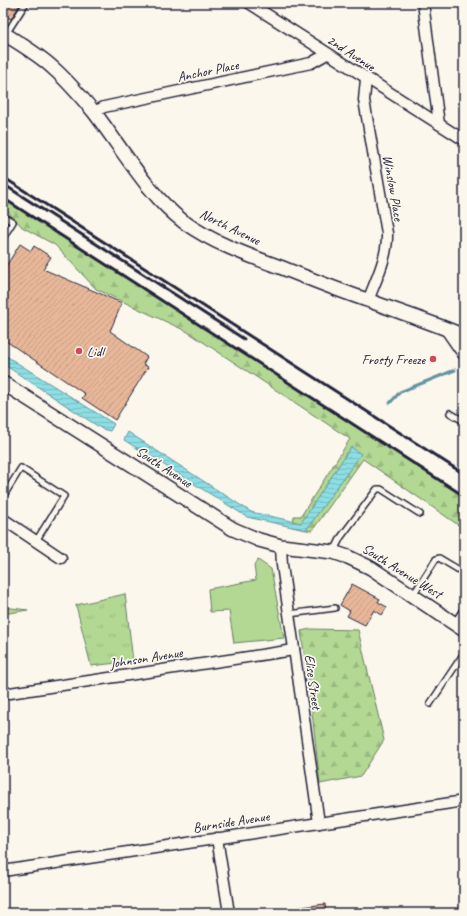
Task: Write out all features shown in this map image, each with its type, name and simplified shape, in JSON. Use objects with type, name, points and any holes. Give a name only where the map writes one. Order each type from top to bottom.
[{"type":"main road","name":"North Avenue","points":[[4,34],[52,67],[71,86],[94,112],[151,189],[183,222],[205,236],[235,250],[464,336]]},
{"type":"main road","points":[[447,329],[464,353]]},
{"type":"main road","name":"South Avenue","points":[[3,383],[233,529],[259,540],[281,546],[319,550]]},
{"type":"main road","name":"South Avenue West","points":[[319,550],[333,552],[348,557],[371,568],[459,626]]},
{"type":"street","name":"2nd Avenue","points":[[249,3],[366,79],[464,140]]},
{"type":"street","points":[[423,3],[439,124]]},
{"type":"street","name":"Anchor Place","points":[[94,112],[104,107],[311,64],[327,54]]},
{"type":"street","name":"Winslow Place","points":[[366,79],[364,100],[387,233],[385,256],[368,301]]},
{"type":"street","points":[[3,519],[62,558]]},
{"type":"street","name":"Elise Street","points":[[281,546],[282,565],[319,823]]},
{"type":"street","name":"Johnson Avenue","points":[[3,694],[294,650]]},
{"type":"street","name":"Burnside Avenue","points":[[3,871],[464,801]]},
{"type":"street","points":[[217,838],[229,913]]},
{"type":"lane","points":[[4,34],[26,3]]},
{"type":"lane","points":[[3,216],[13,222],[3,238]]},
{"type":"lane","points":[[450,413],[464,420]]},
{"type":"lane","points":[[3,497],[21,468],[64,496],[36,541]]},
{"type":"lane","points":[[333,552],[341,537],[377,489],[381,489],[420,514]]},
{"type":"lane","points":[[413,596],[436,559],[439,558],[459,570],[462,570],[464,566]]},
{"type":"lane","points":[[289,614],[335,608]]},
{"type":"lane","points":[[459,626],[464,608]]},
{"type":"lane","points":[[430,704],[464,653]]},
{"type":"green space","points":[[3,198],[464,496],[464,529],[363,459],[312,531],[292,527],[294,516],[301,516],[350,439],[188,332],[96,289],[55,245],[22,227],[3,206]]},
{"type":"green space","points":[[258,560],[271,569],[284,638],[234,643],[229,611],[210,612],[208,589],[256,580],[254,565]]},
{"type":"green space","points":[[125,594],[133,661],[91,666],[76,605]]},
{"type":"green space","points":[[3,607],[28,610],[3,614]]},
{"type":"green space","points":[[310,629],[358,630],[384,740],[361,776],[320,784],[301,631]]},
{"type":"water","points":[[3,354],[114,424],[110,431],[102,429],[3,364]]},
{"type":"water","points":[[128,432],[251,512],[301,523],[351,447],[361,454],[306,530],[247,517],[124,440]]},
{"type":"building","points":[[3,3],[21,3],[11,19],[3,15]]},
{"type":"building","name":"Lidl","points":[[20,244],[31,251],[34,246],[51,257],[43,269],[122,303],[110,331],[147,357],[143,364],[148,367],[115,420],[82,398],[85,394],[3,339],[3,271]]},
{"type":"building","points":[[352,584],[380,599],[378,602],[387,607],[382,615],[374,610],[365,625],[347,616],[350,611],[340,605]]},
{"type":"building","points":[[325,904],[326,913],[296,913],[295,908]]},
{"type":"waterway","points":[[390,403],[400,392],[455,370]]},
{"type":"railway","points":[[3,177],[464,474]]},
{"type":"railway","points":[[3,184],[244,339]]},
{"type":"railway","points":[[3,198],[464,496]]},
{"type":"place","name":"Lidl","points":[[79,351]]},
{"type":"place","name":"Frosty Freeze","points":[[433,359]]}]
